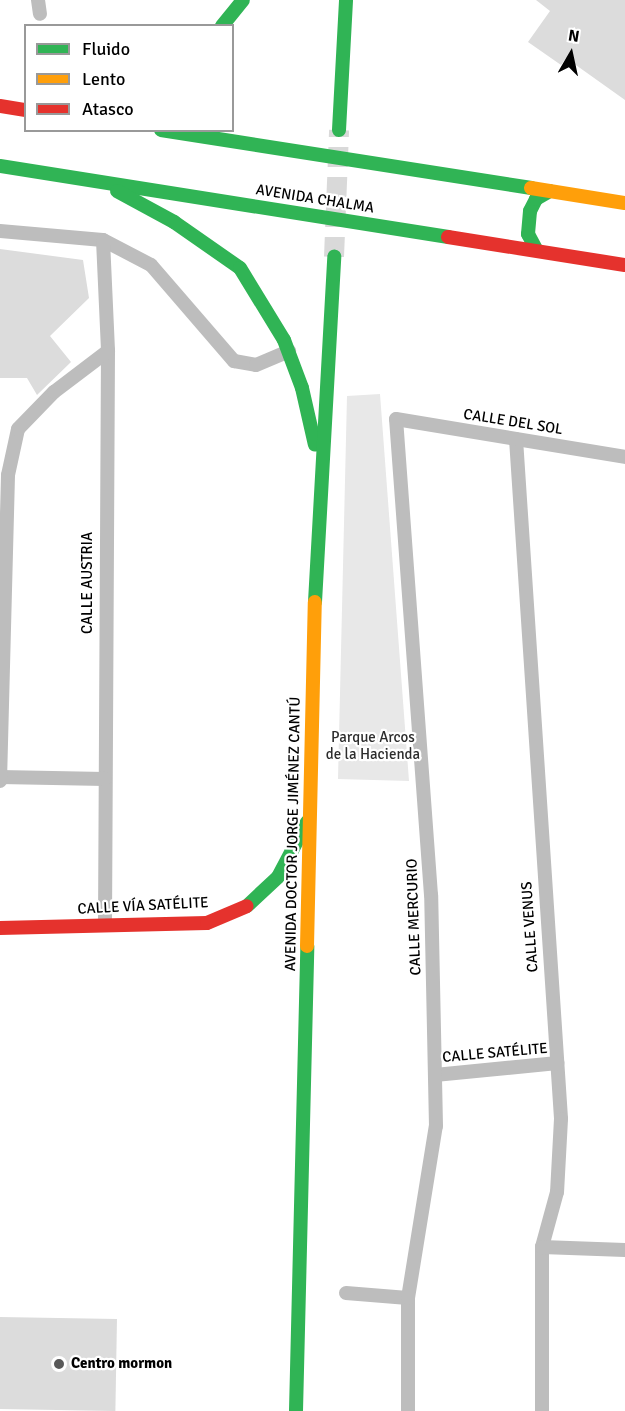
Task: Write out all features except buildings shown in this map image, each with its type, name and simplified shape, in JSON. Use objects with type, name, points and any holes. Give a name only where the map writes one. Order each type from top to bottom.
[{"type":"main road","points":[[224,24],[243,0]]},
{"type":"main road","points":[[339,130],[346,0]]},
{"type":"main road","points":[[0,106],[24,110]]},
{"type":"main road","points":[[174,132],[625,203]]},
{"type":"main road","name":"AVENIDA CHALMA","points":[[0,166],[536,249],[625,265]]},
{"type":"main road","points":[[101,183],[174,222],[240,268],[267,308],[289,351],[302,388],[320,468]]},
{"type":"main road","points":[[536,249],[528,234],[530,211],[536,199],[550,191]]},
{"type":"main road","name":"AVENIDA DOCTOR JORGE JIMÉNEZ CANTÚ","points":[[296,1411],[309,817],[320,468],[334,257]]},
{"type":"main road","name":"CALLE VÍA SATÉLITE","points":[[0,928],[207,923],[238,912],[278,877],[309,817]]},
{"type":"street","points":[[0,231],[103,240],[151,265],[234,361],[256,365],[289,351]]},
{"type":"street","name":"CALLE AUSTRIA","points":[[103,240],[108,351],[105,925]]},
{"type":"street","points":[[105,779],[1,779],[8,475],[18,429],[54,392],[108,351]]},
{"type":"street","name":"CALLE DEL SOL","points":[[396,419],[625,457]]},
{"type":"street","name":"CALLE MERCURIO","points":[[396,419],[431,895],[436,1126],[408,1298],[408,1411]]},
{"type":"street","name":"CALLE VENUS","points":[[516,439],[561,1119],[557,1192],[542,1247],[542,1411]]},
{"type":"street","name":"CALLE SATÉLITE","points":[[435,1075],[557,1063]]},
{"type":"street","points":[[542,1247],[625,1250]]},
{"type":"street","points":[[346,1293],[408,1298]]},
{"type":"green space","name":"Parque Arcos de la Hacienda","points":[[380,394],[409,781],[338,779],[347,396]]},
{"type":"tunnel","points":[[334,257],[339,130]]},
{"type":"traffic: fast","points":[[224,24],[243,0]]},
{"type":"traffic: fast","points":[[339,130],[346,0]]},
{"type":"traffic: fast","points":[[174,132],[531,188]]},
{"type":"traffic: fast","points":[[0,166],[448,237]]},
{"type":"traffic: fast","points":[[117,191],[174,222],[240,268],[284,340],[302,388],[315,445]]},
{"type":"traffic: fast","points":[[536,249],[528,234],[530,211],[536,199],[550,191]]},
{"type":"traffic: fast","points":[[315,602],[334,257]]},
{"type":"traffic: fast","points":[[247,906],[278,877],[307,822]]},
{"type":"traffic: fast","points":[[296,1411],[307,946]]},
{"type":"traffic: slow","points":[[531,188],[625,203]]},
{"type":"traffic: slow","points":[[307,946],[315,602]]},
{"type":"traffic: jam","points":[[0,106],[24,110]]},
{"type":"traffic: jam","points":[[448,237],[625,265]]},
{"type":"traffic: jam","points":[[0,928],[207,923],[247,906]]},
{"type":"place","name":"Centro mormon","points":[[59,1364]]}]
